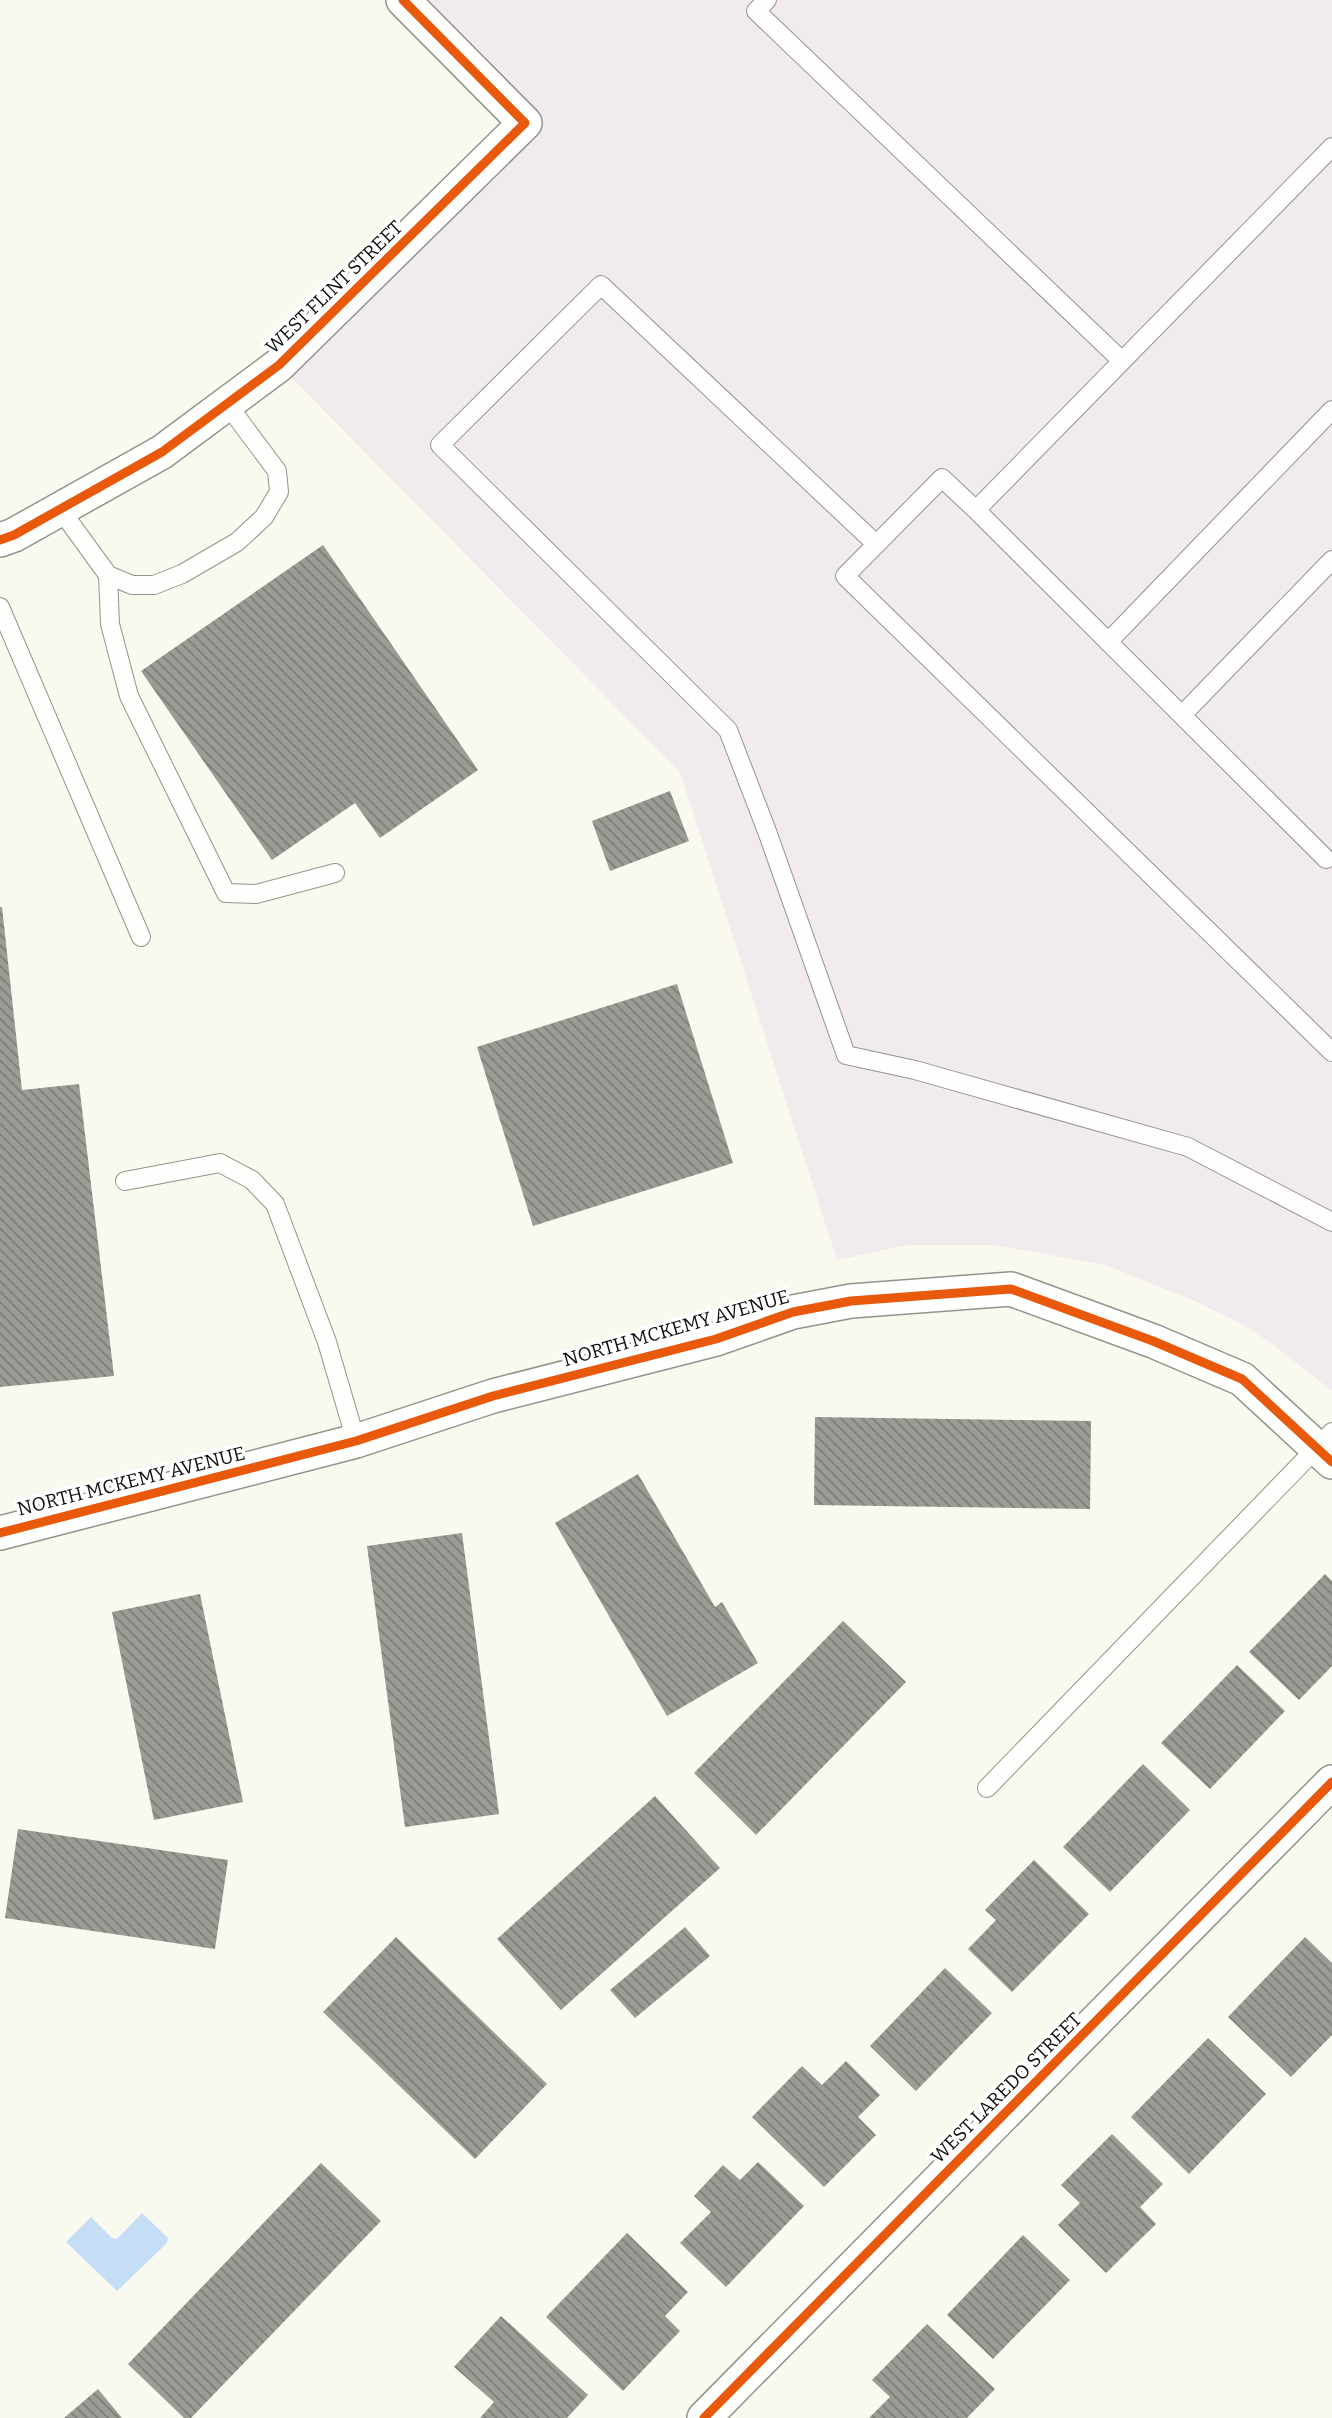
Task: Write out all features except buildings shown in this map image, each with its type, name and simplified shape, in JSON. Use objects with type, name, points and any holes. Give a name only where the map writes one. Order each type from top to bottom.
[{"type":"street","name":"WEST FLINT STREET","points":[[0,540],[14,535],[162,452],[279,365],[525,123],[403,0]]},
{"type":"street","name":"NORTH MCKEMY AVENUE","points":[[0,1533],[356,1441],[493,1396],[716,1339],[793,1312],[851,1301],[1011,1289],[1153,1341],[1242,1379],[1327,1447]]},
{"type":"street","name":"WEST LAREDO STREET","points":[[704,2418],[1332,1782]]},
{"type":"lane","points":[[760,2],[756,11],[1122,361]]},
{"type":"lane","points":[[976,510],[1332,147]]},
{"type":"lane","points":[[876,544],[601,285],[440,445],[728,730],[768,834],[846,1055],[915,1070],[1188,1147],[1332,1222]]},
{"type":"lane","points":[[60,509],[108,575],[132,585],[154,585],[182,574],[237,542],[264,517],[279,492],[277,471],[227,404]]},
{"type":"lane","points":[[1108,642],[1332,410]]},
{"type":"lane","points":[[1330,859],[943,478],[845,576],[1332,1052]]},
{"type":"lane","points":[[1182,715],[1332,560]]},
{"type":"lane","points":[[108,575],[110,624],[128,696],[226,893],[256,894],[335,873]]},
{"type":"lane","points":[[0,607],[141,937]]},
{"type":"lane","points":[[125,1181],[220,1163],[252,1180],[275,1204],[327,1342],[356,1441]]},
{"type":"lane","points":[[987,1788],[1327,1447]]},
{"type":"shaded area","points":[[402,0],[1332,0],[1332,1391],[1242,1324],[1195,1301],[1106,1265],[993,1245],[907,1245],[837,1260],[680,772],[279,365],[525,123]]},
{"type":"water","points":[[142,2213],[168,2238],[167,2243],[117,2291],[66,2242],[91,2217],[112,2238],[117,2239]]},
{"type":"cycle path","points":[[0,540],[14,535],[162,452],[279,365],[525,123],[403,0]]},
{"type":"cycle path","points":[[0,1533],[356,1441],[493,1396],[716,1339],[793,1312],[851,1301],[1011,1289],[1153,1341],[1242,1379],[1332,1462]]},
{"type":"cycle path","points":[[704,2418],[1332,1782]]}]
